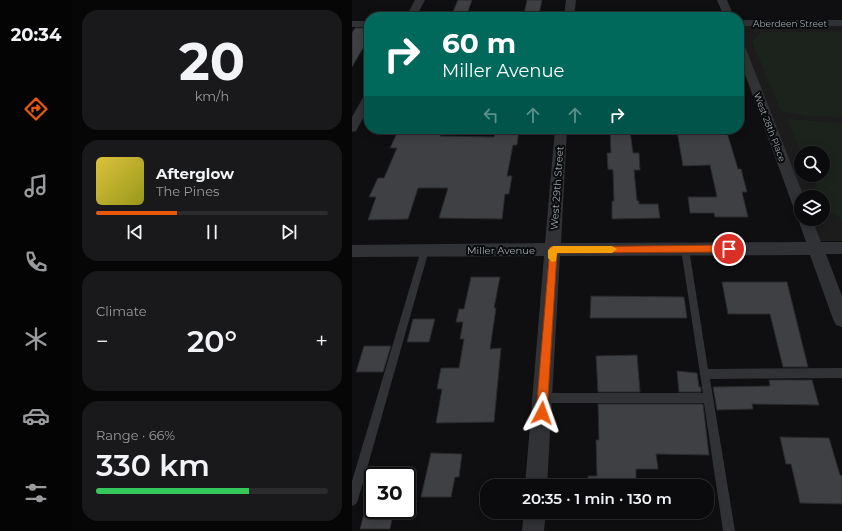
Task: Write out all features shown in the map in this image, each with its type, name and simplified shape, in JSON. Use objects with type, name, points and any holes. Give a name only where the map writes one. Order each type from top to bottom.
[{"type":"street","points":[[414,12],[420,0]]},
{"type":"street","points":[[569,12],[570,0]]},
{"type":"street","points":[[722,0],[727,12]]},
{"type":"street","name":"Aberdeen Street","points":[[744,23],[842,23]]},
{"type":"street","points":[[352,24],[364,24]]},
{"type":"street","name":"West 28th Place","points":[[744,57],[794,190]]},
{"type":"street","points":[[352,128],[364,105]]},
{"type":"street","name":"West 29th Street","points":[[536,479],[561,134]]},
{"type":"street","points":[[808,226],[842,318]]},
{"type":"street","name":"Miller Avenue","points":[[352,251],[842,248]]},
{"type":"street","points":[[533,531],[534,519]]},
{"type":"lane","points":[[685,249],[729,531]]},
{"type":"lane","points":[[352,500],[425,250]]},
{"type":"lane","points":[[704,374],[842,373]]},
{"type":"lane","points":[[542,398],[708,398]]},
{"type":"shaded area","points":[[744,26],[842,26],[842,241],[818,241],[813,226],[830,226],[830,190],[799,190],[796,182],[830,182],[830,146],[794,146],[794,176],[744,44]]},
{"type":"shaded area","points":[[762,32],[842,32],[842,117],[808,116],[781,111],[752,41]]},
{"type":"shaded area","points":[[787,119],[842,123],[842,219],[830,211],[830,190],[818,190],[814,182],[830,182],[830,146],[798,146]]},
{"type":"building","points":[[458,0],[472,0],[468,12],[453,12]]},
{"type":"building","points":[[527,0],[542,0],[539,12],[524,12]]},
{"type":"building","points":[[355,28],[364,28],[364,46],[352,67],[352,33]]},
{"type":"building","points":[[397,134],[441,134],[440,136],[494,137],[495,134],[519,134],[517,145],[513,145],[507,176],[512,176],[509,194],[505,194],[502,219],[439,218],[448,188],[418,188],[408,219],[368,220],[376,197],[369,197],[378,178],[384,178],[397,148],[390,148]]},
{"type":"building","points":[[610,134],[631,134],[633,153],[639,153],[640,170],[634,170],[637,201],[639,201],[639,204],[658,204],[660,218],[612,219],[612,201],[614,201],[613,170],[608,169],[607,153],[611,153]]},
{"type":"building","points":[[678,134],[728,134],[738,169],[741,169],[747,192],[742,192],[748,217],[715,217],[714,213],[690,213],[688,197],[717,197],[710,165],[683,166]]},
{"type":"building","points":[[471,277],[500,277],[494,308],[496,308],[490,349],[501,348],[494,422],[436,423],[442,389],[437,389],[441,368],[459,368],[464,339],[460,339],[463,322],[456,322],[459,309],[464,309]]},
{"type":"building","points":[[722,282],[787,282],[808,367],[783,367],[770,314],[728,314]]},
{"type":"building","points":[[591,296],[684,297],[687,318],[590,318]]},
{"type":"building","points":[[413,319],[435,319],[429,342],[407,342]]},
{"type":"building","points":[[364,346],[391,346],[383,372],[356,372]]},
{"type":"building","points":[[637,355],[640,392],[598,392],[596,356]]},
{"type":"building","points":[[677,371],[697,373],[701,392],[679,392]]},
{"type":"building","points":[[769,380],[812,380],[819,405],[752,404],[753,409],[717,410],[713,387],[770,386]]},
{"type":"building","points":[[598,404],[703,404],[709,455],[656,454],[658,469],[636,469],[636,479],[588,479],[588,476],[597,476],[596,440],[599,440]]},
{"type":"building","points":[[780,437],[829,438],[840,475],[842,476],[842,504],[800,503],[791,464],[786,464]]},
{"type":"building","points":[[431,453],[462,454],[459,477],[455,477],[451,497],[421,497]]},
{"type":"building","points":[[364,514],[364,519],[392,519],[390,529],[360,529]]},
{"type":"slow traffic","points":[[552,258],[553,250],[612,249]]},
{"type":"route","points":[[542,413],[553,250],[729,249]]}]
